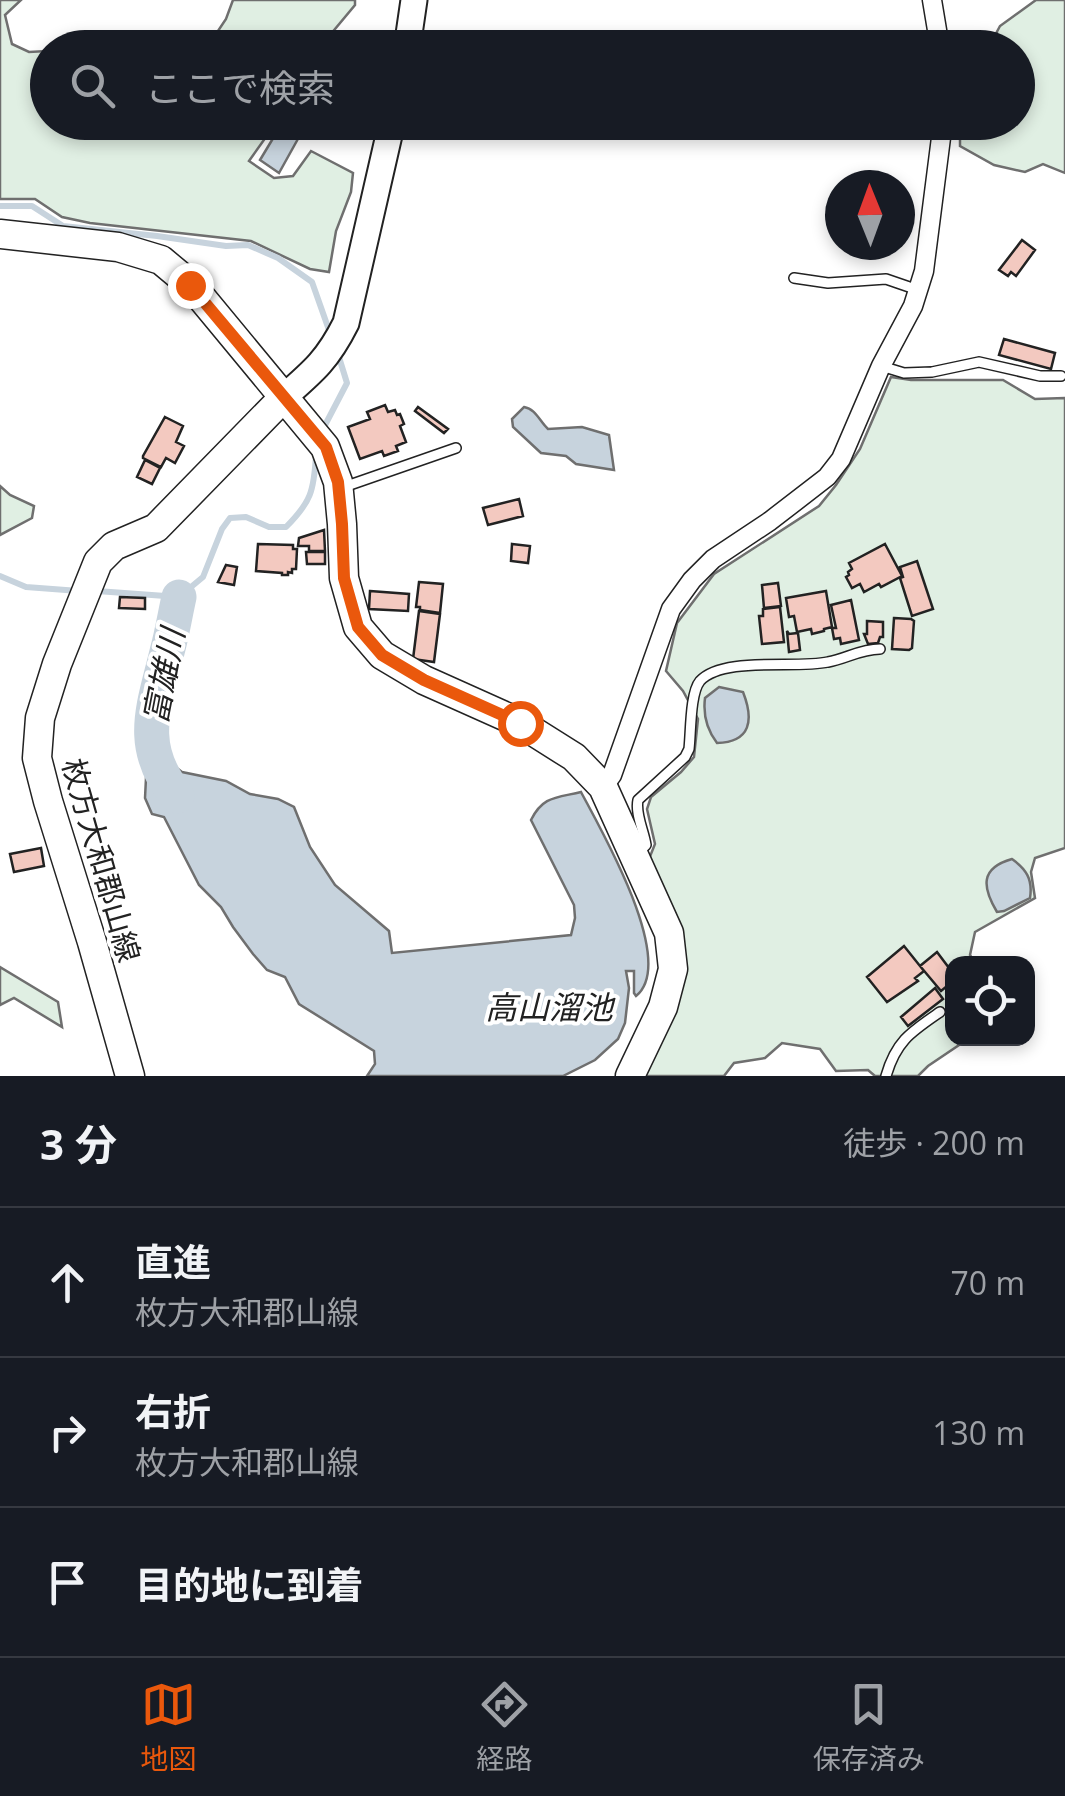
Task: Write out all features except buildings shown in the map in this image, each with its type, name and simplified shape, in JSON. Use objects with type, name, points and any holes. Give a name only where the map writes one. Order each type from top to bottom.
[{"type":"main road","points":[[0,234],[118,248],[160,260],[190,285],[326,447],[338,489],[344,578],[358,627],[382,655],[424,680],[520,723],[574,756],[603,787],[668,933],[673,969],[664,1007],[630,1076]]},
{"type":"main road","name":"枚方大和郡山線","points":[[130,1076],[37,758],[40,718],[98,562],[114,546],[156,528],[284,397]]},
{"type":"street","points":[[410,30],[414,0]]},
{"type":"street","points":[[932,0],[937,30]]},
{"type":"street","points":[[284,397],[332,352],[346,323],[388,140]]},
{"type":"street","points":[[603,787],[612,776],[671,610],[692,580],[713,559],[770,522],[826,477],[841,459],[881,366],[913,306],[924,271],[941,140]]},
{"type":"lane","points":[[794,278],[828,283],[886,279],[918,290]]},
{"type":"lane","points":[[881,366],[904,373],[932,372],[979,362],[1040,376],[1061,376]]},
{"type":"lane","points":[[338,489],[456,448]]},
{"type":"lane","points":[[634,857],[646,846],[636,810],[638,800],[685,757],[695,688],[703,677],[757,664],[830,662],[865,649],[880,649]]},
{"type":"lane","points":[[886,1076],[892,1054],[907,1034],[940,1012]]},
{"type":"green space","points":[[0,0],[21,0],[5,15],[12,44],[30,52],[30,140],[264,140],[249,161],[274,178],[293,176],[311,151],[353,173],[329,272],[310,269],[251,241],[90,223],[62,217],[35,199],[0,199]]},
{"type":"green space","points":[[233,0],[355,0],[334,30],[219,30]]},
{"type":"green space","points":[[1036,0],[1065,0],[1065,173],[1043,164],[1025,172],[994,165],[960,146],[960,140],[1035,140],[1035,30],[998,30]]},
{"type":"green space","points":[[891,377],[1003,380],[1035,399],[1065,398],[1065,848],[1035,858],[1031,872],[1035,898],[975,932],[971,956],[945,956],[945,1046],[958,1046],[918,1076],[836,1071],[820,1049],[782,1043],[765,1058],[734,1063],[724,1076],[641,1076],[677,1002],[649,859],[655,844],[647,809],[651,797],[694,757],[698,719],[683,691],[666,671],[677,623],[714,574],[819,506],[860,449]]},
{"type":"green space","points":[[0,486],[34,506],[32,518],[0,535]]},
{"type":"green space","points":[[0,967],[58,1002],[62,1027],[14,998],[0,1005]]},
{"type":"water","points":[[272,140],[297,140],[279,173],[260,160]]},
{"type":"water","points":[[524,407],[535,413],[548,429],[582,427],[609,435],[614,470],[541,453],[513,427],[512,419]]},
{"type":"water","points":[[719,687],[743,692],[749,720],[737,739],[717,743],[705,716],[705,698]]},
{"type":"water","name":"高山溜池","points":[[164,751],[169,762],[182,772],[226,781],[250,794],[278,799],[294,807],[310,847],[335,885],[389,931],[392,953],[571,935],[574,905],[531,820],[546,802],[581,792],[632,896],[648,955],[647,979],[636,996],[634,971],[626,971],[629,988],[625,1023],[618,1039],[595,1060],[563,1076],[367,1076],[375,1064],[374,1051],[299,1004],[285,977],[267,970],[221,907],[199,885],[164,817],[152,814],[145,798],[147,758]]},
{"type":"water","points":[[1012,859],[1027,875],[1030,898],[997,912],[987,880],[994,868]]},
{"type":"waterway","points":[[0,206],[32,206],[63,226],[226,246],[248,245],[278,258],[312,282],[330,333]]},
{"type":"waterway","points":[[323,429],[347,383],[338,354]]},
{"type":"waterway","points":[[97,591],[179,597],[203,577],[230,518],[246,517],[269,527],[286,527],[310,495],[316,455]]},
{"type":"waterway","points":[[0,576],[26,587],[79,591]]},
{"type":"waterway","name":"富雄川","points":[[177,796],[156,760],[152,726],[179,597]]},
{"type":"route","points":[[190,285],[326,447],[338,482],[344,578],[358,627],[382,655],[424,680],[520,723]]}]
